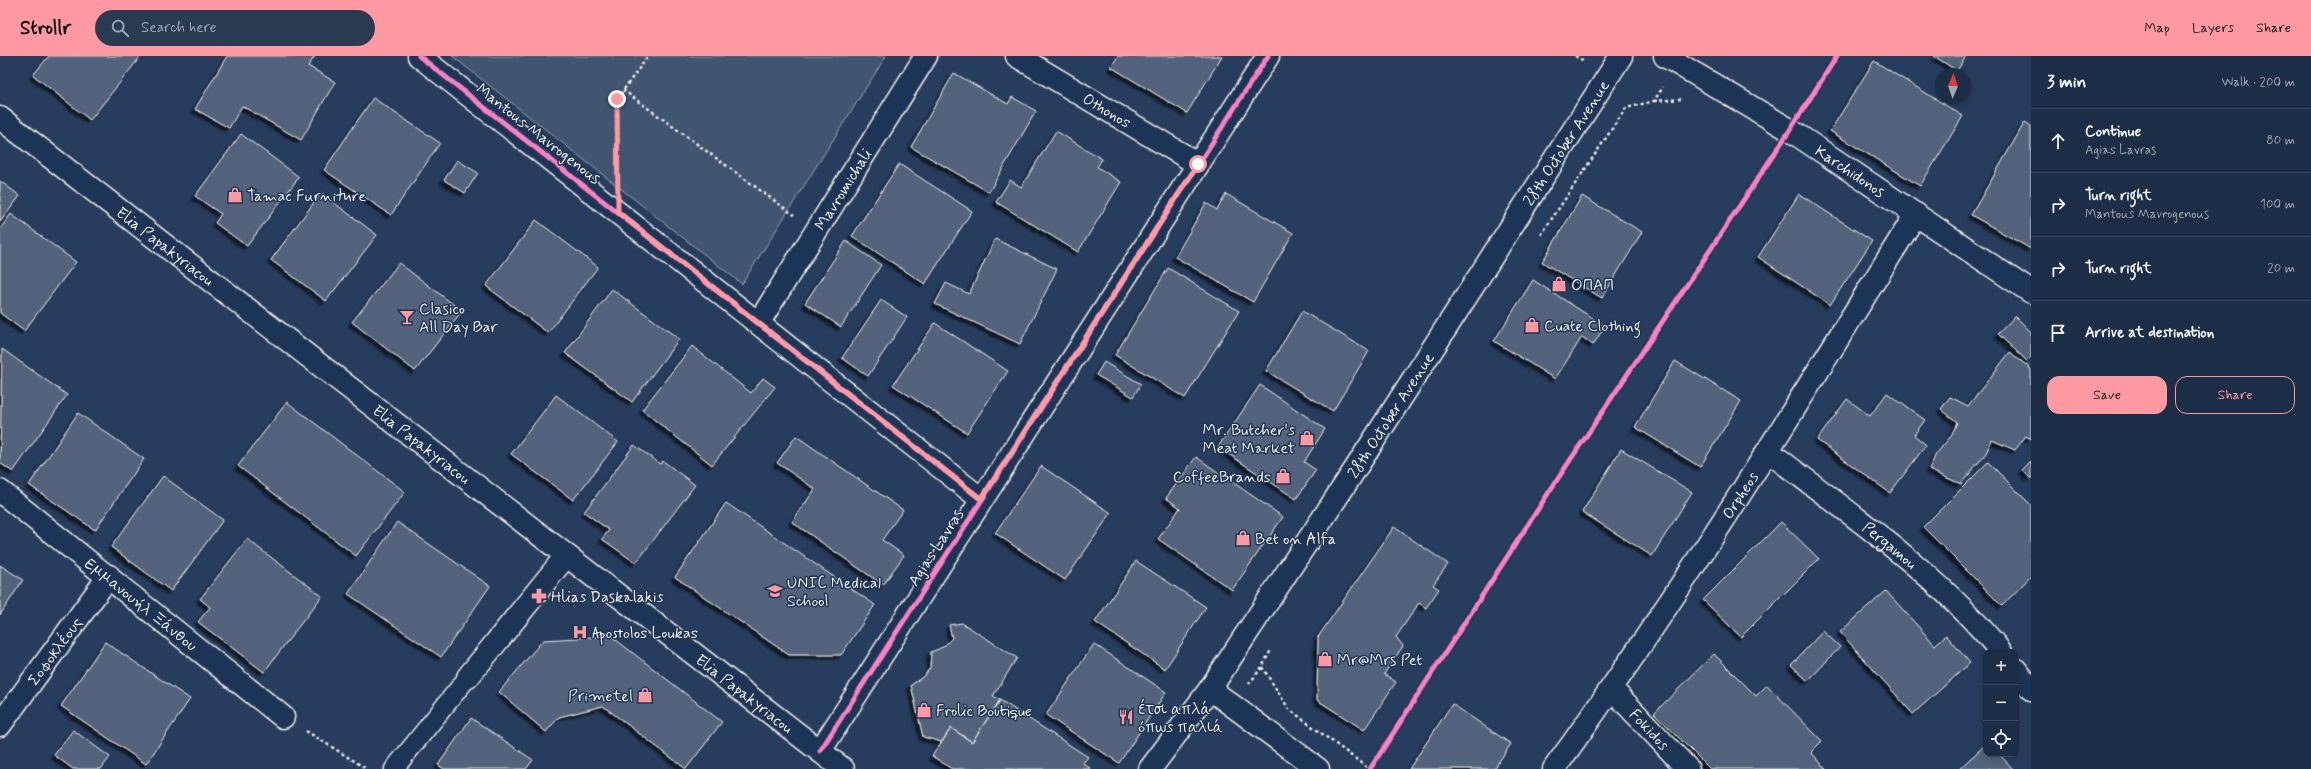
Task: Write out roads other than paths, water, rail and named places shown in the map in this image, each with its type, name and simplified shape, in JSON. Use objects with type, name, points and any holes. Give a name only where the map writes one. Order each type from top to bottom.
[{"type":"street","name":"Mantous Mavrogenous","points":[[419,56],[759,322],[981,499]]},
{"type":"street","name":"Mavromichali","points":[[759,322],[926,56]]},
{"type":"street","name":"Othonos","points":[[1017,56],[1198,164]]},
{"type":"street","name":"Agias Lavras","points":[[820,750],[1268,56]]},
{"type":"street","name":"28th October Avenue","points":[[1150,769],[1210,689],[1426,361],[1621,56]]},
{"type":"street","name":"Karchidonos","points":[[1665,56],[1790,130],[2031,292]]},
{"type":"street","name":"Elia Papakyriacou","points":[[0,118],[843,769]]},
{"type":"street","name":"Orpheos","points":[[1554,769],[1612,689],[1768,451],[1916,214]]},
{"type":"street","name":"Pergamou","points":[[1768,451],[1922,570],[1984,631],[1999,649]]},
{"type":"street","name":"Εμμανουήλ Ξάνθου","points":[[0,491],[109,576],[283,717]]},
{"type":"street","points":[[468,677],[566,556]]},
{"type":"street","name":"Σοφοκλέους","points":[[0,724],[109,576]]},
{"type":"street","points":[[2019,674],[2031,689]]},
{"type":"street","points":[[1210,689],[1318,769]]},
{"type":"street","name":"Fokidos","points":[[1612,689],[1688,769]]},
{"type":"lane","points":[[394,769],[468,677]]},
{"type":"place","name":"Tamac Furniture","points":[[235,195]]},
{"type":"place","name":"ΟΠΑΠ","points":[[1559,284]]},
{"type":"place","name":"Clasico All Day Bar","points":[[407,317]]},
{"type":"place","name":"Cuate Clothing","points":[[1532,325]]},
{"type":"place","name":"Mr. Butcher's Meat Market","points":[[1307,438]]},
{"type":"place","name":"CoffeeBrands","points":[[1283,476]]},
{"type":"place","name":"Bet on Alfa","points":[[1243,538]]},
{"type":"place","name":"UNIC Medical School","points":[[775,591]]},
{"type":"place","name":"Hlias Daskalakis","points":[[539,596]]},
{"type":"place","name":"Apostolos Loukas","points":[[580,632]]},
{"type":"place","name":"Mr@Mrs Pet","points":[[1325,659]]},
{"type":"place","name":"Primetel","points":[[645,695]]},
{"type":"place","name":"Frolic Boutique","points":[[924,710]]},
{"type":"place","name":"έτσι απλά όπωs παλιά","points":[[1126,717]]}]
